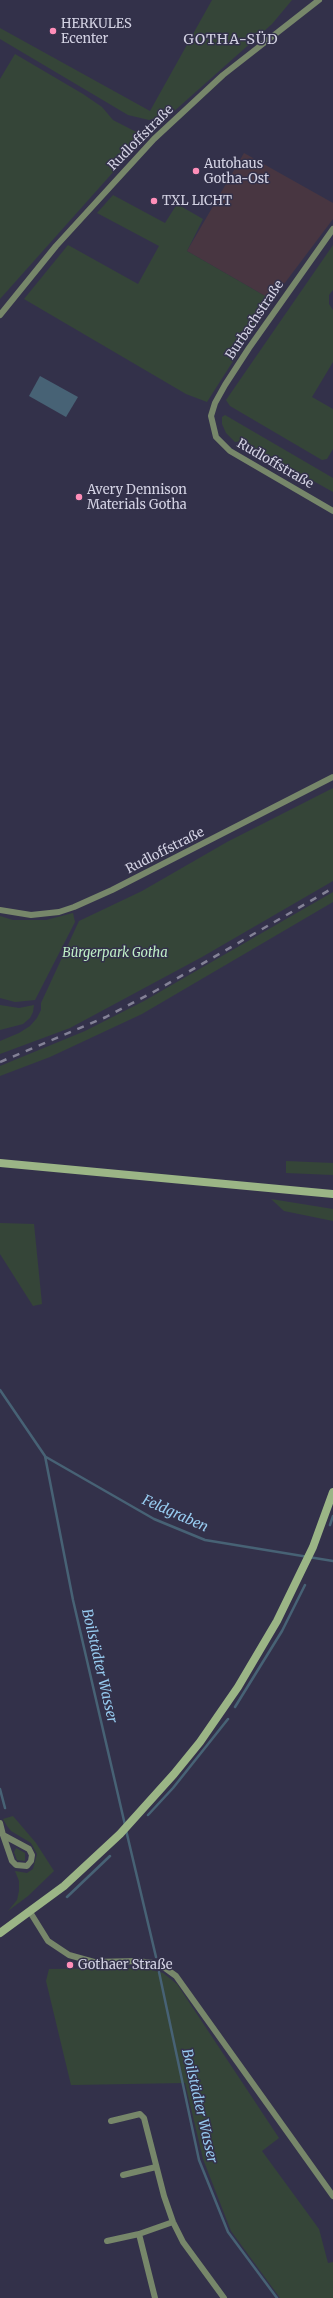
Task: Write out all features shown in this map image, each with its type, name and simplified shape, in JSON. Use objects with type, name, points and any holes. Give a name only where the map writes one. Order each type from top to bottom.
[{"type":"main road","points":[[0,1163],[333,1194]]},
{"type":"main road","points":[[0,1933],[64,1886],[120,1834],[178,1769],[235,1693],[265,1643],[313,1547],[333,1492]]},
{"type":"street","name":"Rudloffstraße","points":[[0,315],[56,246],[110,184],[154,139],[223,75],[319,0]]},
{"type":"street","name":"Burbachstraße","points":[[213,430],[213,409],[225,385],[272,313],[333,229]]},
{"type":"street","name":"Rudloffstraße","points":[[213,430],[216,437],[230,451],[333,510]]},
{"type":"street","name":"Rudloffstraße","points":[[0,910],[31,915],[59,912],[74,907],[112,890],[333,778]]},
{"type":"street","points":[[0,1823],[3,1835],[12,1861],[16,1865],[27,1866],[31,1861],[32,1855],[29,1849],[3,1835]]},
{"type":"street","points":[[30,1912],[48,1941],[69,1955],[94,1962],[137,1961],[153,1963],[165,1968],[176,1976],[333,2196]]},
{"type":"street","points":[[111,2121],[140,2114],[144,2118],[156,2167],[173,2222],[184,2242],[224,2298]]},
{"type":"street","points":[[123,2175],[156,2167]]},
{"type":"street","points":[[107,2240],[139,2234],[173,2222]]},
{"type":"street","points":[[139,2234],[155,2298]]},
{"type":"shaded area","points":[[244,153],[333,203],[333,219],[272,300],[187,251]]},
{"type":"green space","points":[[212,0],[292,0],[272,24],[162,122],[156,118],[149,120],[128,115],[0,39],[0,28],[150,111]]},
{"type":"green space","points":[[15,54],[83,94],[102,107],[113,120],[142,135],[140,142],[0,299],[0,79]]},
{"type":"green space","points":[[113,195],[165,223],[177,204],[203,219],[187,251],[272,300],[207,402],[186,394],[24,299],[68,245],[138,284],[159,246],[97,213]]},
{"type":"green space","points":[[333,245],[333,290],[329,295],[329,304],[333,310],[333,362],[312,397],[333,409],[333,449],[327,459],[322,460],[230,406],[226,400]]},
{"type":"green space","points":[[225,415],[333,478],[333,492],[242,441],[235,442],[226,433],[222,424],[222,417]]},
{"type":"green space","name":"Bürgerpark Gotha","points":[[333,788],[333,881],[202,957],[70,1028],[0,1054],[0,1041],[19,1033],[30,1026],[37,1018],[41,1010],[41,1003],[79,921],[142,891],[227,842]]},
{"type":"green space","points":[[333,892],[333,902],[142,1014],[50,1057],[0,1076],[0,1066],[85,1031],[144,1001]]},
{"type":"green space","points":[[73,913],[75,922],[35,1000],[15,1002],[0,998],[0,916],[13,920],[46,920]]},
{"type":"green space","points":[[0,1005],[19,1008],[34,1005],[30,1018],[23,1024],[0,1030]]},
{"type":"green space","points":[[286,1161],[333,1163],[333,1175],[286,1173]]},
{"type":"green space","points":[[271,1199],[333,1209],[333,1221],[284,1211]]},
{"type":"green space","points":[[0,1223],[34,1224],[42,1304],[33,1306],[0,1254]]},
{"type":"green space","points":[[13,1816],[36,1843],[54,1871],[28,1896],[8,1911],[17,1900],[19,1891],[19,1881],[15,1871],[27,1873],[33,1869],[37,1854],[31,1843],[11,1831],[3,1819]]},
{"type":"green space","points":[[16,1848],[25,1853],[25,1861],[17,1860],[14,1852]]},
{"type":"green space","points":[[144,1968],[163,1973],[177,1984],[279,2138],[262,2151],[319,2229],[328,2263],[333,2262],[333,2298],[280,2298],[231,2231],[203,2159],[185,2083],[71,2085],[46,1981],[49,1969]]},
{"type":"water","points":[[40,376],[78,397],[66,417],[29,396]]},
{"type":"waterway","name":"Boilstädter Wasser","points":[[0,1390],[45,1456],[73,1600],[125,1825]]},
{"type":"waterway","name":"Feldgraben","points":[[46,1457],[154,1519],[205,1540],[333,1561]]},
{"type":"waterway","points":[[330,1525],[333,1516]]},
{"type":"waterway","points":[[235,1707],[282,1631],[305,1585]]},
{"type":"waterway","points":[[148,1815],[173,1788],[228,1719]]},
{"type":"waterway","points":[[0,1789],[5,1808]]},
{"type":"waterway","name":"Boilstädter Wasser","points":[[126,1830],[156,1957]]},
{"type":"waterway","points":[[67,1897],[110,1856]]},
{"type":"waterway","name":"Boilstädter Wasser","points":[[159,1972],[199,2160],[228,2232],[277,2298]]},
{"type":"railway","points":[[0,1062],[106,1017],[157,990],[333,888]]},
{"type":"place","name":"HERKULES Ecenter","points":[[53,31]]},
{"type":"place","name":"Autohaus Gotha-Ost","points":[[196,171]]},
{"type":"place","name":"TXL LICHT","points":[[154,201]]},
{"type":"place","name":"Avery Dennison Materials Gotha","points":[[79,497]]},
{"type":"place","name":"Gothaer Straße","points":[[70,1965]]},
{"type":"district","name":"GOTHA-SÜD","points":[[231,40]]}]
